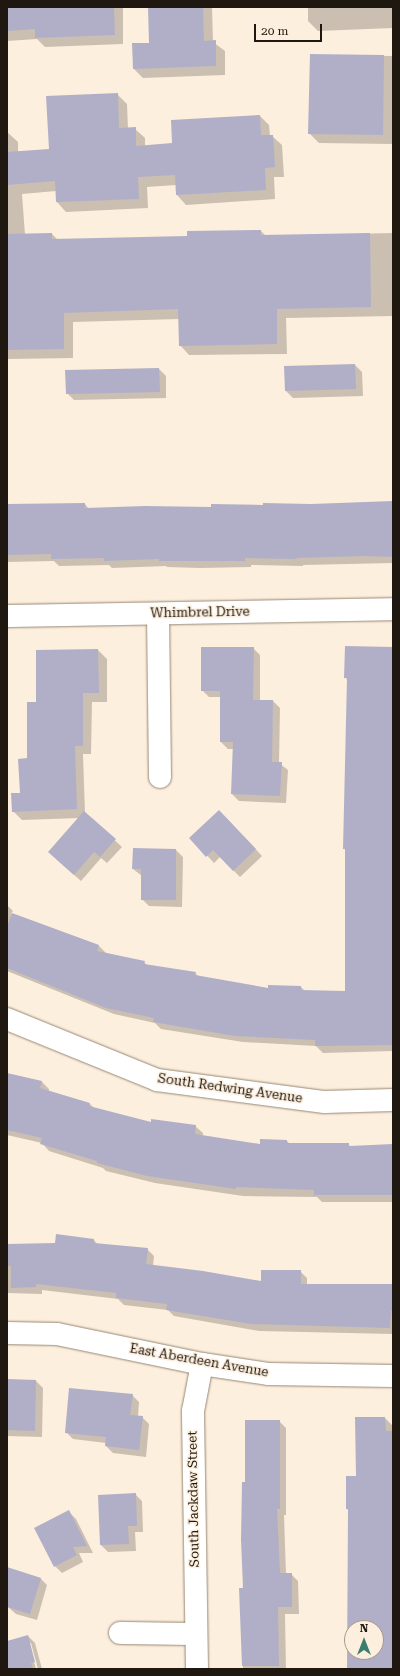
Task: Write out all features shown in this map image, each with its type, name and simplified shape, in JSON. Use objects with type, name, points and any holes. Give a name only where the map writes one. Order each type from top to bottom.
[{"type":"street","name":"Whimbrel Drive","points":[[7,616],[393,608]]},
{"type":"street","points":[[158,614],[160,777]]},
{"type":"street","name":"South Redwing Avenue","points":[[7,1019],[157,1080],[325,1102],[393,1100]]},
{"type":"street","name":"East Aberdeen Avenue","points":[[7,1332],[57,1334],[202,1364],[269,1374],[393,1376]]},
{"type":"street","name":"South Jackdaw Street","points":[[197,1669],[193,1411],[202,1364]]},
{"type":"street","points":[[120,1633],[196,1634]]},
{"type":"building","points":[[7,7],[114,7],[115,35],[35,38],[35,29],[7,31]]},
{"type":"building","points":[[148,7],[203,7],[204,41],[216,40],[216,66],[133,69],[132,43],[149,43]]},
{"type":"building","points":[[310,54],[384,55],[383,135],[308,134]]},
{"type":"building","points":[[118,93],[119,128],[136,127],[136,146],[172,143],[171,120],[260,115],[261,135],[273,135],[275,167],[265,168],[266,190],[176,195],[175,175],[138,177],[139,199],[56,202],[55,181],[7,185],[7,152],[49,149],[46,96]]},
{"type":"building","points":[[261,230],[261,235],[370,233],[371,307],[277,309],[277,344],[179,346],[178,309],[64,313],[64,349],[7,350],[7,234],[52,233],[52,239],[187,236],[187,231]]},
{"type":"building","points":[[355,364],[356,389],[285,391],[284,366]]},
{"type":"building","points":[[159,368],[160,392],[66,394],[65,370]]},
{"type":"building","points":[[393,501],[393,557],[364,556],[296,559],[245,558],[245,561],[159,561],[159,559],[104,561],[104,558],[51,559],[51,554],[7,555],[7,504],[85,503],[85,508],[145,506],[211,507],[211,504],[263,505],[263,503],[311,504]]},
{"type":"building","points":[[345,646],[393,647],[393,1045],[315,1046],[315,1040],[235,1036],[153,1022],[154,1018],[106,1008],[7,968],[7,927],[12,913],[99,945],[97,951],[145,961],[144,964],[196,972],[195,975],[268,988],[268,985],[301,986],[301,990],[345,991],[345,849],[343,849],[347,678],[344,678]]},
{"type":"building","points":[[201,647],[254,647],[253,700],[273,700],[272,762],[282,762],[280,796],[231,794],[233,742],[220,742],[220,691],[201,691]]},
{"type":"building","points":[[98,649],[99,693],[83,693],[83,746],[75,746],[77,809],[12,812],[11,793],[20,793],[18,759],[27,758],[27,702],[36,702],[36,650]]},
{"type":"building","points":[[219,810],[256,849],[233,871],[213,850],[206,857],[189,838]]},
{"type":"building","points":[[84,811],[116,839],[100,857],[94,852],[74,875],[48,852]]},
{"type":"building","points":[[133,848],[176,849],[176,900],[141,900],[141,869],[132,869]]},
{"type":"building","points":[[7,1073],[42,1081],[40,1088],[90,1103],[89,1106],[151,1122],[151,1119],[196,1125],[195,1134],[260,1144],[260,1139],[287,1140],[287,1143],[349,1143],[349,1146],[393,1144],[393,1195],[314,1195],[314,1190],[236,1187],[236,1189],[147,1176],[97,1163],[97,1161],[40,1144],[42,1138],[7,1130]]},
{"type":"building","points":[[56,1234],[94,1239],[94,1243],[148,1248],[146,1264],[203,1271],[261,1281],[261,1270],[301,1270],[301,1284],[393,1284],[393,1311],[391,1311],[390,1328],[251,1324],[166,1310],[167,1304],[116,1298],[116,1293],[36,1284],[36,1287],[11,1288],[11,1266],[7,1266],[7,1244],[55,1243]]},
{"type":"building","points":[[7,1379],[36,1380],[35,1431],[7,1430]]},
{"type":"building","points":[[69,1388],[133,1394],[130,1415],[143,1416],[139,1450],[105,1446],[106,1437],[65,1433]]},
{"type":"building","points":[[355,1417],[385,1417],[386,1431],[393,1431],[393,1669],[347,1669],[347,1660],[384,1660],[384,1620],[347,1620],[348,1509],[346,1509],[346,1476],[356,1476]]},
{"type":"building","points":[[245,1420],[280,1420],[280,1509],[277,1509],[280,1573],[292,1573],[292,1607],[278,1607],[279,1666],[242,1666],[239,1588],[243,1588],[241,1540],[242,1482],[245,1482]]},
{"type":"building","points":[[136,1493],[137,1526],[128,1526],[129,1544],[100,1545],[98,1495]]},
{"type":"building","points":[[69,1510],[87,1546],[73,1547],[77,1555],[54,1567],[34,1528]]},
{"type":"building","points":[[7,1567],[41,1578],[30,1614],[7,1607]]},
{"type":"building","points":[[28,1635],[35,1662],[31,1663],[33,1669],[7,1669],[7,1641]]}]
